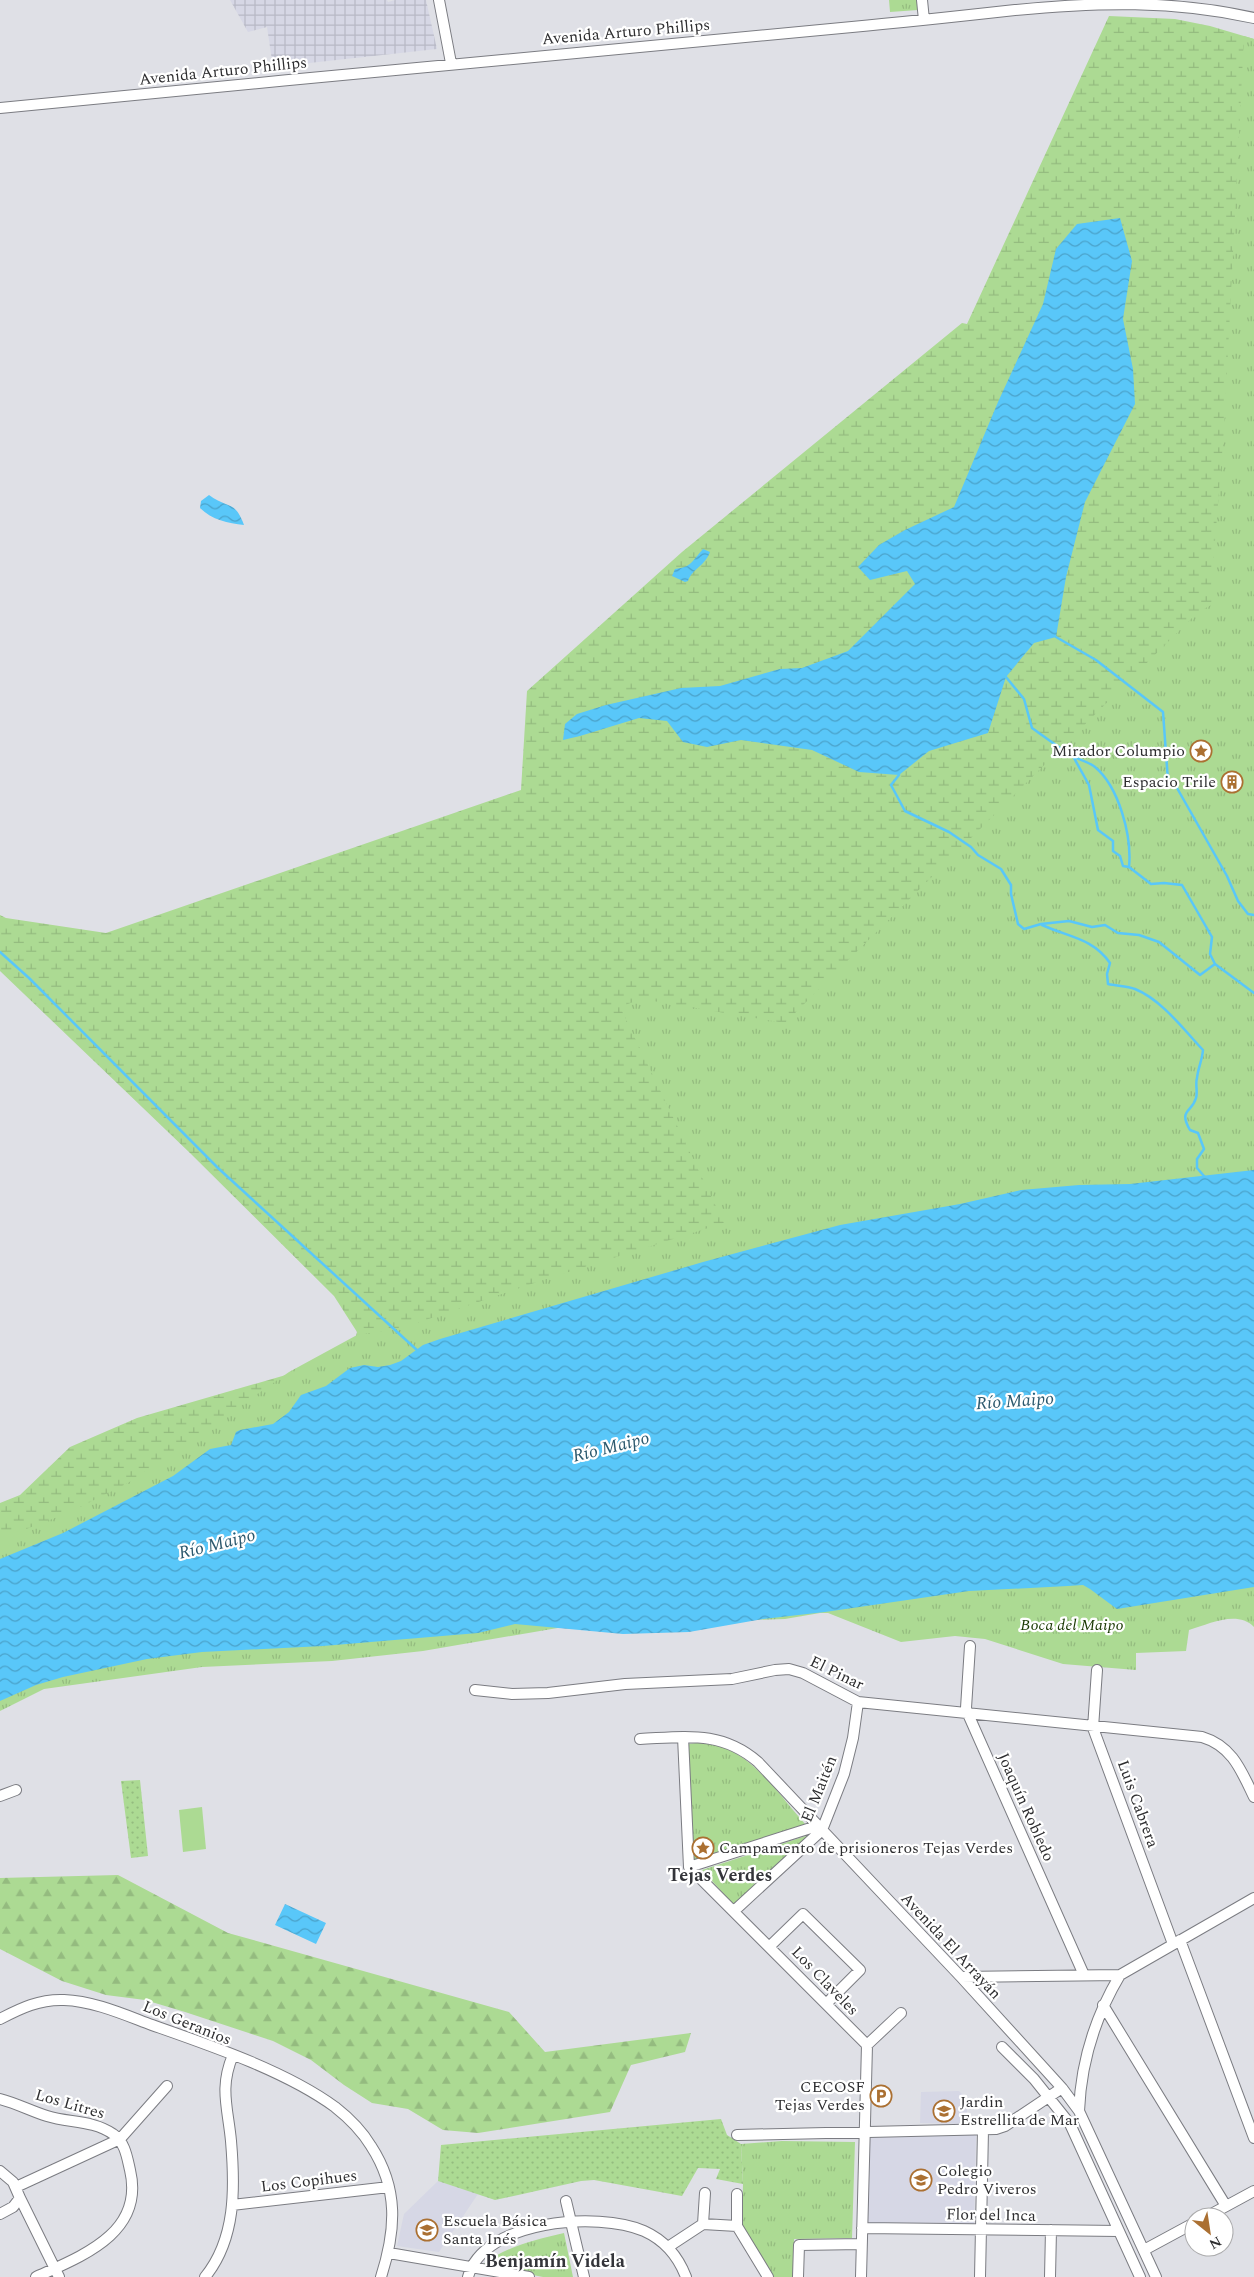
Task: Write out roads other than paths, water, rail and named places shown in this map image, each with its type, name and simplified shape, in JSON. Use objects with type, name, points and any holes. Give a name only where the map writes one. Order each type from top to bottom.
[{"type":"street","points":[[439,0],[451,63]]},
{"type":"street","points":[[922,0],[924,20]]},
{"type":"street","name":"Avenida Arturo Phillips","points":[[0,108],[451,63],[924,20],[1100,1],[1161,1],[1216,8],[1254,18]]},
{"type":"street","name":"Joaquín Robledo","points":[[970,1646],[966,1708],[968,1714],[1084,1975]]},
{"type":"street","name":"El Pinar","points":[[476,1690],[512,1694],[539,1694],[625,1684],[732,1679],[782,1669],[803,1673],[858,1702],[1202,1738],[1224,1747],[1237,1762],[1254,1797]]},
{"type":"street","name":"Luis Cabrera","points":[[1097,1670],[1094,1728],[1254,2138]]},
{"type":"street","name":"El Maitén","points":[[734,1911],[819,1828],[844,1774],[853,1738],[858,1702]]},
{"type":"street","name":"Avenida El Arrayán","points":[[640,1738],[697,1736],[720,1740],[750,1755],[961,1977],[1062,2088],[1079,2111],[1156,2277]]},
{"type":"street","points":[[683,1737],[689,1867],[819,1828]]},
{"type":"street","points":[[0,1796],[16,1790]]},
{"type":"street","name":"Los Claveles","points":[[689,1867],[867,2044]]},
{"type":"street","points":[[961,1977],[1120,1975],[1254,1898]]},
{"type":"street","points":[[770,1946],[804,1914],[860,1970],[826,2004]]},
{"type":"street","points":[[1079,2111],[1081,2085],[1087,2052],[1103,2005],[1120,1975]]},
{"type":"street","name":"Los Geranios","points":[[0,2019],[35,2003],[56,1999],[78,2001],[124,2014],[233,2055],[224,2084],[224,2099],[231,2141],[232,2205],[225,2242],[213,2265],[204,2277]]},
{"type":"street","points":[[1103,2005],[1226,2206],[1254,2191]]},
{"type":"street","points":[[860,2277],[867,2044],[901,2013]]},
{"type":"street","points":[[1002,2047],[1049,2097],[1070,2124],[1140,2277]]},
{"type":"street","points":[[233,2055],[290,2081],[323,2099],[345,2115],[371,2146],[389,2187],[393,2221],[389,2253],[382,2277]]},
{"type":"street","points":[[16,2187],[120,2139],[166,2086]]},
{"type":"street","points":[[737,2135],[983,2130],[1005,2126],[1062,2088]]},
{"type":"street","name":"Los Litres","points":[[0,2099],[57,2118],[93,2123],[120,2139]]},
{"type":"street","points":[[980,2277],[983,2130]]},
{"type":"street","points":[[36,2277],[57,2273],[107,2240],[124,2220],[131,2203],[133,2187],[126,2154],[120,2139]]},
{"type":"street","points":[[0,2171],[9,2177],[16,2187],[57,2273]]},
{"type":"street","name":"Los Copihues","points":[[232,2205],[389,2187]]},
{"type":"street","points":[[703,2224],[705,2193]]},
{"type":"street","points":[[737,2194],[737,2226],[768,2277]]},
{"type":"street","points":[[0,2214],[13,2207],[20,2198]]},
{"type":"street","points":[[566,2201],[584,2277]]},
{"type":"street","points":[[469,2272],[483,2252],[505,2237],[572,2221],[600,2222],[635,2228],[652,2235],[668,2247],[678,2259],[686,2277]]},
{"type":"street","points":[[668,2247],[703,2224],[737,2226]]},
{"type":"street","name":"Flor del Inca","points":[[862,2228],[1119,2231]]},
{"type":"street","points":[[1144,2250],[1184,2228]]},
{"type":"street","points":[[1050,2277],[1051,2230]]},
{"type":"street","points":[[798,2277],[799,2245],[861,2244]]},
{"type":"street","points":[[389,2253],[469,2272],[529,2277]]},
{"type":"water","points":[[1120,218],[1132,261],[1123,319],[1133,369],[1135,404],[1085,502],[1066,577],[1056,637],[1034,643],[1006,677],[988,733],[929,751],[899,775],[859,772],[812,750],[741,740],[707,747],[683,742],[667,721],[639,718],[563,740],[565,724],[577,714],[606,705],[681,688],[720,686],[780,669],[802,668],[848,651],[915,584],[907,571],[870,580],[858,567],[879,545],[905,530],[954,507],[998,402],[1043,304],[1056,249],[1077,224]]},
{"type":"water","points":[[209,495],[234,508],[244,525],[220,520],[200,508],[201,501]]},
{"type":"water","points":[[703,549],[710,552],[708,557],[692,573],[688,581],[685,582],[672,576],[675,569],[688,565]]},
{"type":"water","name":"Río Maipo","points":[[1254,1170],[1254,1587],[1117,1609],[1083,1585],[969,1591],[763,1619],[689,1632],[623,1634],[515,1624],[478,1633],[323,1646],[202,1652],[147,1659],[63,1677],[36,1685],[0,1701],[0,1559],[63,1533],[173,1476],[210,1449],[231,1445],[236,1432],[240,1430],[273,1424],[289,1412],[301,1395],[326,1386],[350,1368],[364,1365],[378,1367],[390,1365],[401,1361],[423,1345],[440,1339],[703,1262],[840,1225],[960,1204],[1021,1190],[1079,1185],[1130,1184]]},
{"type":"water","points":[[285,1904],[326,1923],[316,1944],[275,1925]]},
{"type":"waterway","points":[[1056,637],[1096,660],[1163,712],[1168,781],[1177,788],[1227,876],[1238,901],[1248,914],[1254,915]]},
{"type":"waterway","points":[[1006,677],[1024,699],[1032,728],[1068,754],[1095,767],[1111,787],[1126,827],[1129,867],[1151,884],[1182,885],[1212,937],[1210,954],[1215,964],[1254,993]]},
{"type":"waterway","points":[[1074,758],[1089,785],[1098,830],[1113,841],[1113,851],[1120,856],[1123,866],[1129,867]]},
{"type":"waterway","points":[[899,775],[891,785],[905,811],[949,832],[971,847],[978,855],[1001,869],[1011,885],[1011,894],[1018,924],[1024,929],[1041,924],[1069,921],[1092,927],[1105,925],[1118,933],[1139,935],[1159,942],[1200,975],[1215,964]]},
{"type":"waterway","points":[[1042,925],[1079,939],[1096,948],[1110,963],[1107,974],[1108,984],[1135,989],[1154,1000],[1172,1016],[1203,1050],[1196,1080],[1196,1098],[1185,1118],[1190,1130],[1198,1133],[1204,1149],[1197,1159],[1197,1168],[1204,1176]]},
{"type":"waterway","points":[[0,952],[29,978],[218,1168],[418,1351]]},
{"type":"place","name":"Mirador Columpio","points":[[1201,751]]},
{"type":"place","name":"Espacio Trile","points":[[1232,782]]},
{"type":"place","name":"Campamento de prisioneros Tejas Verdes","points":[[703,1848]]},
{"type":"place","name":"CECOSF Tejas Verdes","points":[[881,2096]]},
{"type":"place","name":"Jardin Estrellita de Mar","points":[[944,2111]]},
{"type":"place","name":"Colegio Pedro Viveros","points":[[921,2180]]},
{"type":"place","name":"Escuela Básica Santa Inés","points":[[427,2230]]},
{"type":"district","name":"Tejas Verdes","points":[[720,1875]]},
{"type":"district","name":"Benjamín Videla","points":[[555,2261]]},
{"type":"park label","name":"Boca del Maipo","points":[[1072,1625]]}]
